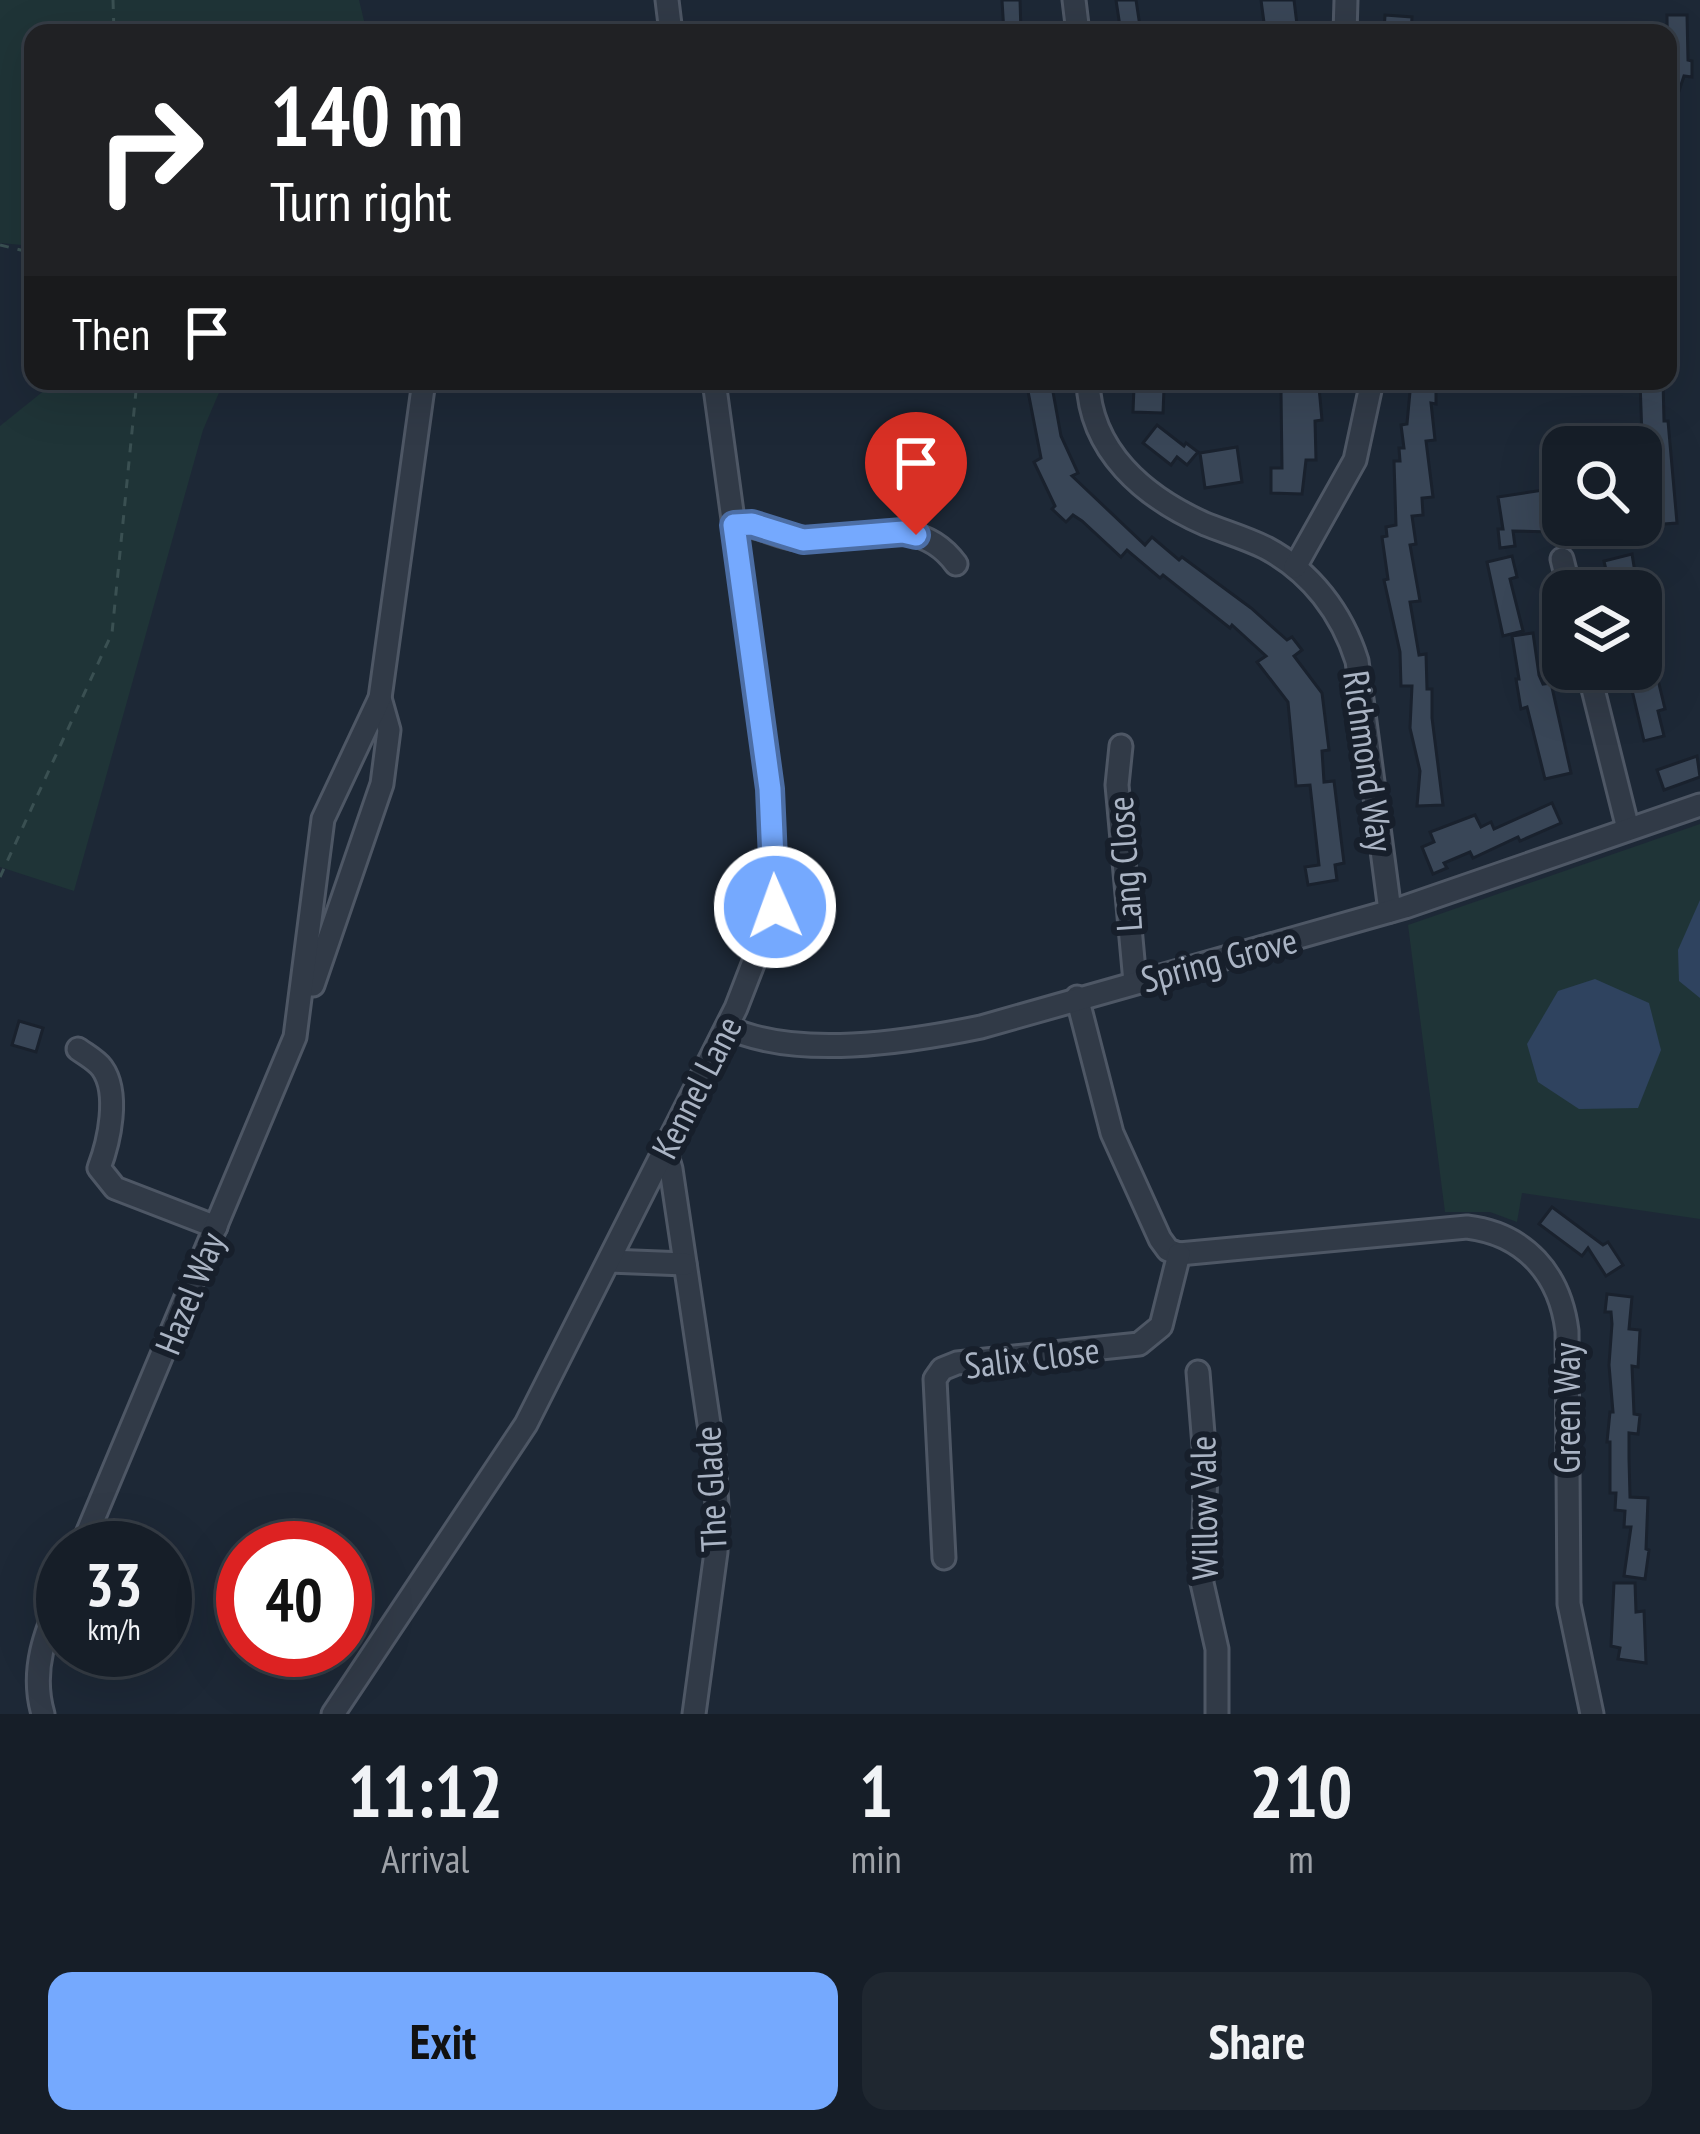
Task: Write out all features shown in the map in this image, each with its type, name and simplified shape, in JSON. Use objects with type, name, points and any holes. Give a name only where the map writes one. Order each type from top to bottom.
[{"type":"street","name":"Hazel Way","points":[[295,1037],[323,819],[380,698],[423,390]]},
{"type":"street","name":"Kennel Lane","points":[[333,1714],[526,1424],[727,1027],[775,907],[770,789],[715,390]]},
{"type":"street","name":"Richmond Way","points":[[1089,390],[1093,420],[1103,443],[1143,487],[1203,523],[1267,549],[1295,568],[1336,612],[1357,662],[1390,911]]},
{"type":"street","points":[[1295,568],[1355,460],[1370,390]]},
{"type":"street","points":[[734,525],[752,524],[803,540],[903,532],[947,534],[956,565]]},
{"type":"street","points":[[1562,559],[1565,570]]},
{"type":"street","points":[[1593,690],[1628,830]]},
{"type":"street","name":"Hazel Way","points":[[92,1521],[295,1037],[382,784],[389,730],[380,698]]},
{"type":"street","name":"Lang Close","points":[[1121,746],[1118,784],[1135,982]]},
{"type":"street","name":"Spring Grove","points":[[727,1027],[755,1037],[814,1044],[857,1044],[981,1028],[1390,911],[1700,805]]},
{"type":"street","points":[[1077,997],[1112,1133],[1160,1239],[1168,1250],[1180,1254]]},
{"type":"street","points":[[78,1049],[100,1065],[109,1082],[107,1147],[99,1168],[115,1187],[216,1227]]},
{"type":"street","name":"The Glade","points":[[665,1149],[714,1457],[717,1506],[716,1552],[694,1714]]},
{"type":"street","name":"Green Way","points":[[1180,1254],[1467,1227],[1507,1236],[1542,1264],[1559,1296],[1567,1330],[1569,1604],[1592,1714]]},
{"type":"street","name":"Salix Close","points":[[944,1558],[935,1379],[942,1369],[957,1363],[1139,1344],[1161,1326],[1180,1254]]},
{"type":"street","points":[[609,1261],[685,1264]]},
{"type":"street","name":"Willow Vale","points":[[1198,1372],[1206,1471],[1202,1583],[1217,1649],[1217,1714]]},
{"type":"street","points":[[38,1677],[44,1714]]},
{"type":"path","points":[[0,877],[112,633],[135,390]]},
{"type":"green space","points":[[0,0],[359,0],[365,24],[24,24],[24,245],[0,243]]},
{"type":"green space","points":[[45,390],[220,390],[203,430],[74,891],[0,867],[0,426]]},
{"type":"green space","points":[[1700,824],[1700,1219],[1522,1193],[1517,1222],[1490,1212],[1445,1212],[1408,925]]},
{"type":"water","points":[[1700,900],[1700,998],[1679,981],[1678,950]]},
{"type":"water","points":[[1595,979],[1649,1003],[1661,1050],[1638,1108],[1579,1109],[1538,1082],[1527,1044],[1558,991]]},
{"type":"building","points":[[1002,0],[1020,0],[1021,24],[1003,24]]},
{"type":"building","points":[[1116,0],[1136,0],[1140,24],[1120,24]]},
{"type":"building","points":[[1261,0],[1294,0],[1297,24],[1264,24]]},
{"type":"building","points":[[1385,15],[1412,17],[1412,24],[1384,24]]},
{"type":"building","points":[[1667,15],[1687,15],[1692,77],[1684,76],[1677,97],[1677,24],[1667,24]]},
{"type":"building","points":[[1028,390],[1053,390],[1061,436],[1078,473],[1072,476],[1145,545],[1152,537],[1179,560],[1182,557],[1287,640],[1292,637],[1302,650],[1294,656],[1322,693],[1329,750],[1322,751],[1324,782],[1334,781],[1344,863],[1335,865],[1337,880],[1308,885],[1305,867],[1319,865],[1310,785],[1296,786],[1288,702],[1257,662],[1266,656],[1232,625],[1230,628],[1127,550],[1121,557],[1073,515],[1066,522],[1052,509],[1055,506],[1034,462],[1041,458]]},
{"type":"building","points":[[1134,390],[1164,390],[1163,413],[1133,412]]},
{"type":"building","points":[[1319,390],[1322,420],[1315,421],[1316,460],[1306,460],[1302,494],[1271,493],[1271,468],[1282,468],[1281,392]]},
{"type":"building","points":[[1410,390],[1436,390],[1436,404],[1431,403],[1435,440],[1426,441],[1433,497],[1422,498],[1423,515],[1412,516],[1416,544],[1410,545],[1420,601],[1410,602],[1419,655],[1426,654],[1427,689],[1432,689],[1443,805],[1417,806],[1420,771],[1410,728],[1412,686],[1401,686],[1400,652],[1384,580],[1388,579],[1382,537],[1387,536],[1386,527],[1396,525],[1394,461],[1400,461],[1399,448],[1404,448],[1401,425],[1407,424]]},
{"type":"building","points":[[1640,390],[1663,390],[1677,523],[1662,524],[1662,426],[1642,426]]},
{"type":"building","points":[[1157,425],[1198,452],[1187,465],[1177,457],[1171,465],[1143,443]]},
{"type":"building","points":[[1237,447],[1242,482],[1205,488],[1200,453]]},
{"type":"building","points":[[1542,490],[1542,532],[1513,531],[1515,546],[1500,548],[1498,529],[1503,529],[1498,497]]},
{"type":"building","points":[[1632,554],[1635,570],[1606,570],[1604,561]]},
{"type":"building","points":[[1512,556],[1517,577],[1510,579],[1523,631],[1503,636],[1487,562]]},
{"type":"building","points":[[1533,633],[1542,690],[1553,690],[1571,773],[1545,779],[1527,707],[1521,709],[1512,636]]},
{"type":"building","points":[[1632,690],[1660,690],[1665,709],[1658,711],[1664,736],[1644,741]]},
{"type":"building","points":[[1697,756],[1700,777],[1664,790],[1657,770]]},
{"type":"building","points":[[1552,803],[1561,823],[1473,858],[1470,852],[1444,863],[1447,868],[1433,874],[1422,847],[1434,842],[1430,832],[1475,815],[1481,827],[1491,822],[1494,829]]},
{"type":"building","points":[[19,1021],[43,1028],[36,1052],[12,1045]]},
{"type":"building","points":[[1552,1207],[1603,1245],[1608,1242],[1623,1265],[1606,1276],[1588,1248],[1582,1256],[1539,1224]]},
{"type":"building","points":[[1607,1294],[1632,1297],[1629,1329],[1640,1330],[1638,1367],[1632,1366],[1634,1414],[1640,1415],[1638,1434],[1629,1433],[1629,1459],[1630,1497],[1648,1498],[1645,1579],[1624,1576],[1631,1527],[1624,1527],[1625,1511],[1615,1510],[1616,1493],[1610,1493],[1607,1442],[1613,1412],[1612,1324],[1611,1312],[1605,1312]]},
{"type":"building","points":[[1614,1583],[1635,1583],[1636,1612],[1644,1611],[1646,1663],[1618,1659],[1620,1648],[1611,1646]]},
{"type":"route","points":[[775,907],[770,789],[734,525],[752,524],[803,540],[916,535]]}]
